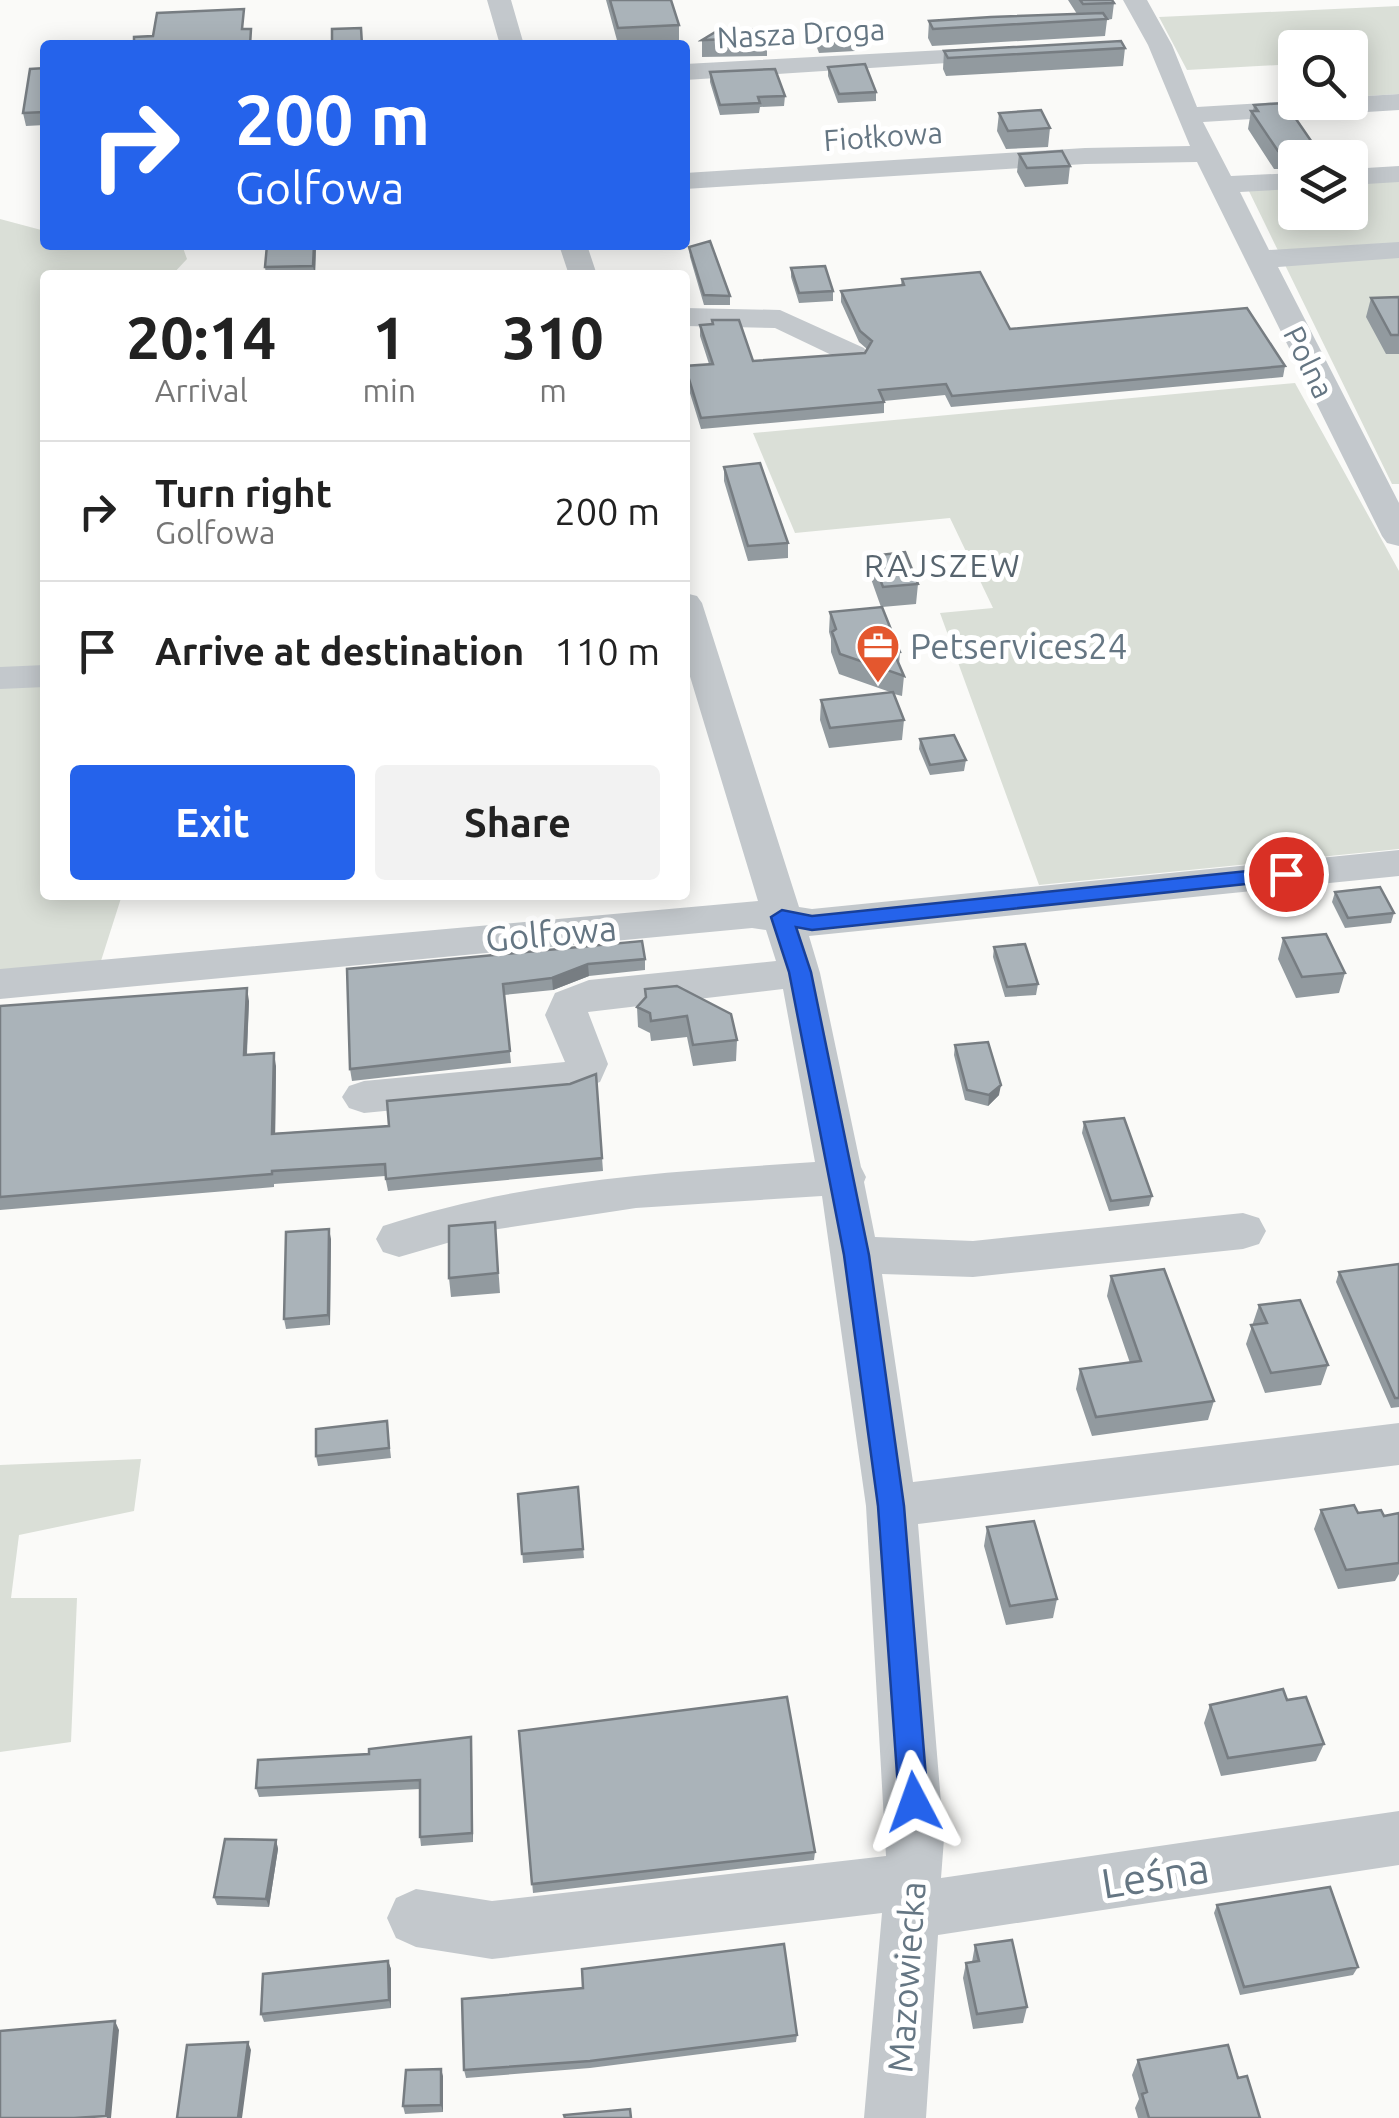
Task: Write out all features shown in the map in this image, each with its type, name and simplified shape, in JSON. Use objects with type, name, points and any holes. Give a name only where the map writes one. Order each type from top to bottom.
[{"type":"street","points":[[499,0],[511,40]]},
{"type":"street","name":"Polna","points":[[1135,0],[1150,46],[1262,259],[1399,536]]},
{"type":"street","name":"Nasza Droga","points":[[690,72],[1022,53]]},
{"type":"street","points":[[1187,115],[1399,102]]},
{"type":"street","name":"Fiołkowa","points":[[690,181],[1085,156],[1208,154]]},
{"type":"street","points":[[1368,176],[1399,174]]},
{"type":"street","points":[[1224,185],[1278,182]]},
{"type":"street","points":[[1262,259],[1399,250]]},
{"type":"street","points":[[690,317],[780,319],[854,354]]},
{"type":"street","name":"Mazowiecka","points":[[691,643],[800,972],[844,1177],[891,1506],[916,1839],[895,2118]]},
{"type":"street","points":[[0,678],[40,676]]},
{"type":"street","name":"Golfowa","points":[[0,984],[752,914],[812,923],[1399,863]]},
{"type":"street","points":[[364,1097],[570,1077],[585,1072],[587,1064],[566,1015],[570,1003],[589,995],[800,972]]},
{"type":"street","points":[[399,1238],[492,1212],[636,1191],[844,1177]]},
{"type":"street","points":[[856,1255],[973,1259],[1243,1232]]},
{"type":"street","points":[[891,1506],[1399,1444]]},
{"type":"street","name":"Leśna","points":[[416,1918],[492,1930],[912,1896],[1399,1838]]},
{"type":"shaded area","points":[[1399,6],[1399,94],[1368,96],[1368,30],[1278,30],[1278,65],[1187,70],[1159,17]]},
{"type":"shaded area","points":[[1399,173],[1399,484],[1392,484],[1245,183],[1278,181],[1278,230],[1368,230],[1368,175]]},
{"type":"shaded area","points":[[0,219],[40,230],[40,250],[184,250],[187,259],[177,270],[40,270],[40,667],[0,669]]},
{"type":"shaded area","points":[[1295,383],[1399,571],[1399,849],[1039,885],[940,613],[993,608],[950,518],[795,533],[753,433]]},
{"type":"shaded area","points":[[40,686],[40,900],[120,900],[100,964],[0,971],[0,688]]},
{"type":"shaded area","points":[[141,1459],[134,1511],[19,1535],[11,1598],[77,1598],[71,1742],[0,1752],[0,1465]]},
{"type":"building","points":[[610,0],[671,0],[679,25],[618,28]]},
{"type":"building","points":[[1080,0],[1112,0],[1114,3],[1083,4]]},
{"type":"building","points":[[244,9],[242,29],[251,29],[250,40],[134,40],[153,36],[157,13]]},
{"type":"building","points":[[1103,13],[1107,19],[933,29],[929,21],[991,17]]},
{"type":"building","points":[[852,26],[856,33],[819,35],[816,28]]},
{"type":"building","points":[[361,28],[362,40],[332,40],[332,29]]},
{"type":"building","points":[[764,29],[767,38],[702,40],[717,31]]},
{"type":"building","points":[[1121,41],[1125,48],[948,58],[944,51]]},
{"type":"building","points":[[865,64],[876,92],[839,94],[828,67]]},
{"type":"building","points":[[40,68],[40,112],[23,113],[30,69]]},
{"type":"building","points":[[775,69],[785,96],[758,97],[760,103],[720,105],[710,72]]},
{"type":"building","points":[[1278,103],[1278,120],[1297,120],[1310,140],[1278,140],[1278,151],[1251,111],[1258,111],[1254,105]]},
{"type":"building","points":[[1041,110],[1050,128],[1008,131],[999,113]]},
{"type":"building","points":[[1062,151],[1070,166],[1027,168],[1019,154]]},
{"type":"building","points":[[710,241],[730,296],[704,295],[690,247]]},
{"type":"building","points":[[267,250],[314,250],[313,266],[265,267]]},
{"type":"building","points":[[825,266],[833,291],[799,293],[791,268]]},
{"type":"building","points":[[980,272],[1010,329],[1247,308],[1285,366],[952,396],[946,384],[879,390],[884,402],[701,418],[690,382],[690,366],[713,364],[700,325],[713,324],[712,320],[739,320],[753,361],[865,353],[872,341],[860,331],[841,291],[904,285],[902,279]]},
{"type":"building","points":[[1399,297],[1399,335],[1391,335],[1371,298]]},
{"type":"building","points":[[760,463],[788,543],[748,546],[724,467]]},
{"type":"building","points":[[905,552],[918,584],[883,587],[871,556]]},
{"type":"building","points":[[882,607],[900,652],[894,653],[904,676],[840,654],[832,632],[836,629],[830,612]]},
{"type":"building","points":[[893,692],[904,720],[830,728],[821,700]]},
{"type":"building","points":[[954,735],[966,760],[930,765],[920,739]]},
{"type":"building","points":[[1380,887],[1394,913],[1348,918],[1335,892]]},
{"type":"building","points":[[1326,934],[1345,973],[1302,977],[1283,938]]},
{"type":"building","points":[[642,941],[645,959],[588,964],[552,978],[503,984],[510,1051],[350,1069],[347,969]]},
{"type":"building","points":[[1025,944],[1038,984],[1007,987],[994,947]]},
{"type":"building","points":[[677,986],[731,1014],[737,1040],[693,1045],[687,1016],[651,1021],[650,1013],[637,1007],[646,997],[645,989]]},
{"type":"building","points":[[247,988],[244,1055],[274,1053],[272,1134],[389,1126],[387,1101],[570,1084],[596,1074],[602,1158],[386,1179],[385,1164],[272,1171],[0,1197],[0,1006]]},
{"type":"building","points":[[988,1042],[1001,1085],[989,1095],[967,1090],[955,1045]]},
{"type":"building","points":[[1124,1118],[1152,1196],[1111,1201],[1084,1122]]},
{"type":"building","points":[[495,1222],[498,1273],[449,1278],[449,1226]]},
{"type":"building","points":[[329,1229],[328,1315],[284,1319],[286,1232]]},
{"type":"building","points":[[1399,1264],[1399,1398],[1395,1398],[1339,1272]]},
{"type":"building","points":[[1164,1269],[1214,1401],[1096,1417],[1080,1369],[1141,1361],[1111,1276]]},
{"type":"building","points":[[1300,1300],[1328,1365],[1271,1373],[1251,1325],[1267,1323],[1259,1305]]},
{"type":"building","points":[[387,1421],[389,1448],[316,1456],[316,1429]]},
{"type":"building","points":[[578,1487],[583,1549],[522,1554],[518,1494]]},
{"type":"building","points":[[1354,1505],[1358,1513],[1399,1513],[1399,1563],[1346,1570],[1321,1510]]},
{"type":"building","points":[[1034,1521],[1057,1599],[1010,1606],[987,1527]]},
{"type":"building","points":[[1283,1689],[1287,1700],[1306,1697],[1324,1744],[1228,1758],[1210,1705]]},
{"type":"building","points":[[787,1697],[815,1852],[532,1884],[519,1731]]},
{"type":"building","points":[[471,1737],[472,1833],[420,1837],[420,1780],[256,1788],[258,1760],[369,1754],[369,1749]]},
{"type":"building","points":[[225,1839],[276,1840],[266,1899],[214,1897]]},
{"type":"building","points":[[1330,1887],[1358,1967],[1244,1987],[1217,1905]]},
{"type":"building","points":[[1012,1940],[1027,2007],[977,2014],[966,1963],[979,1961],[975,1945]]},
{"type":"building","points":[[784,1944],[797,2035],[590,2061],[464,2070],[462,1999],[583,1988],[582,1969]]},
{"type":"building","points":[[388,1961],[389,2000],[261,2014],[263,1974]]},
{"type":"building","points":[[115,2021],[106,2116],[0,2118],[0,2031]]},
{"type":"building","points":[[248,2042],[238,2118],[177,2118],[187,2045]]},
{"type":"building","points":[[1228,2045],[1238,2078],[1247,2076],[1260,2118],[1149,2118],[1138,2060]]},
{"type":"building","points":[[441,2069],[441,2105],[403,2106],[406,2070]]},
{"type":"building","points":[[630,2109],[631,2118],[564,2115]]},
{"type":"place","name":"Petservices24","points":[[878,684]]},
{"type":"district","name":"RAJSZEW","points":[[943,565]]},
{"type":"route","points":[[914,1802],[891,1506],[856,1255],[844,1177],[800,972],[782,917],[812,923],[1286,874]]}]
